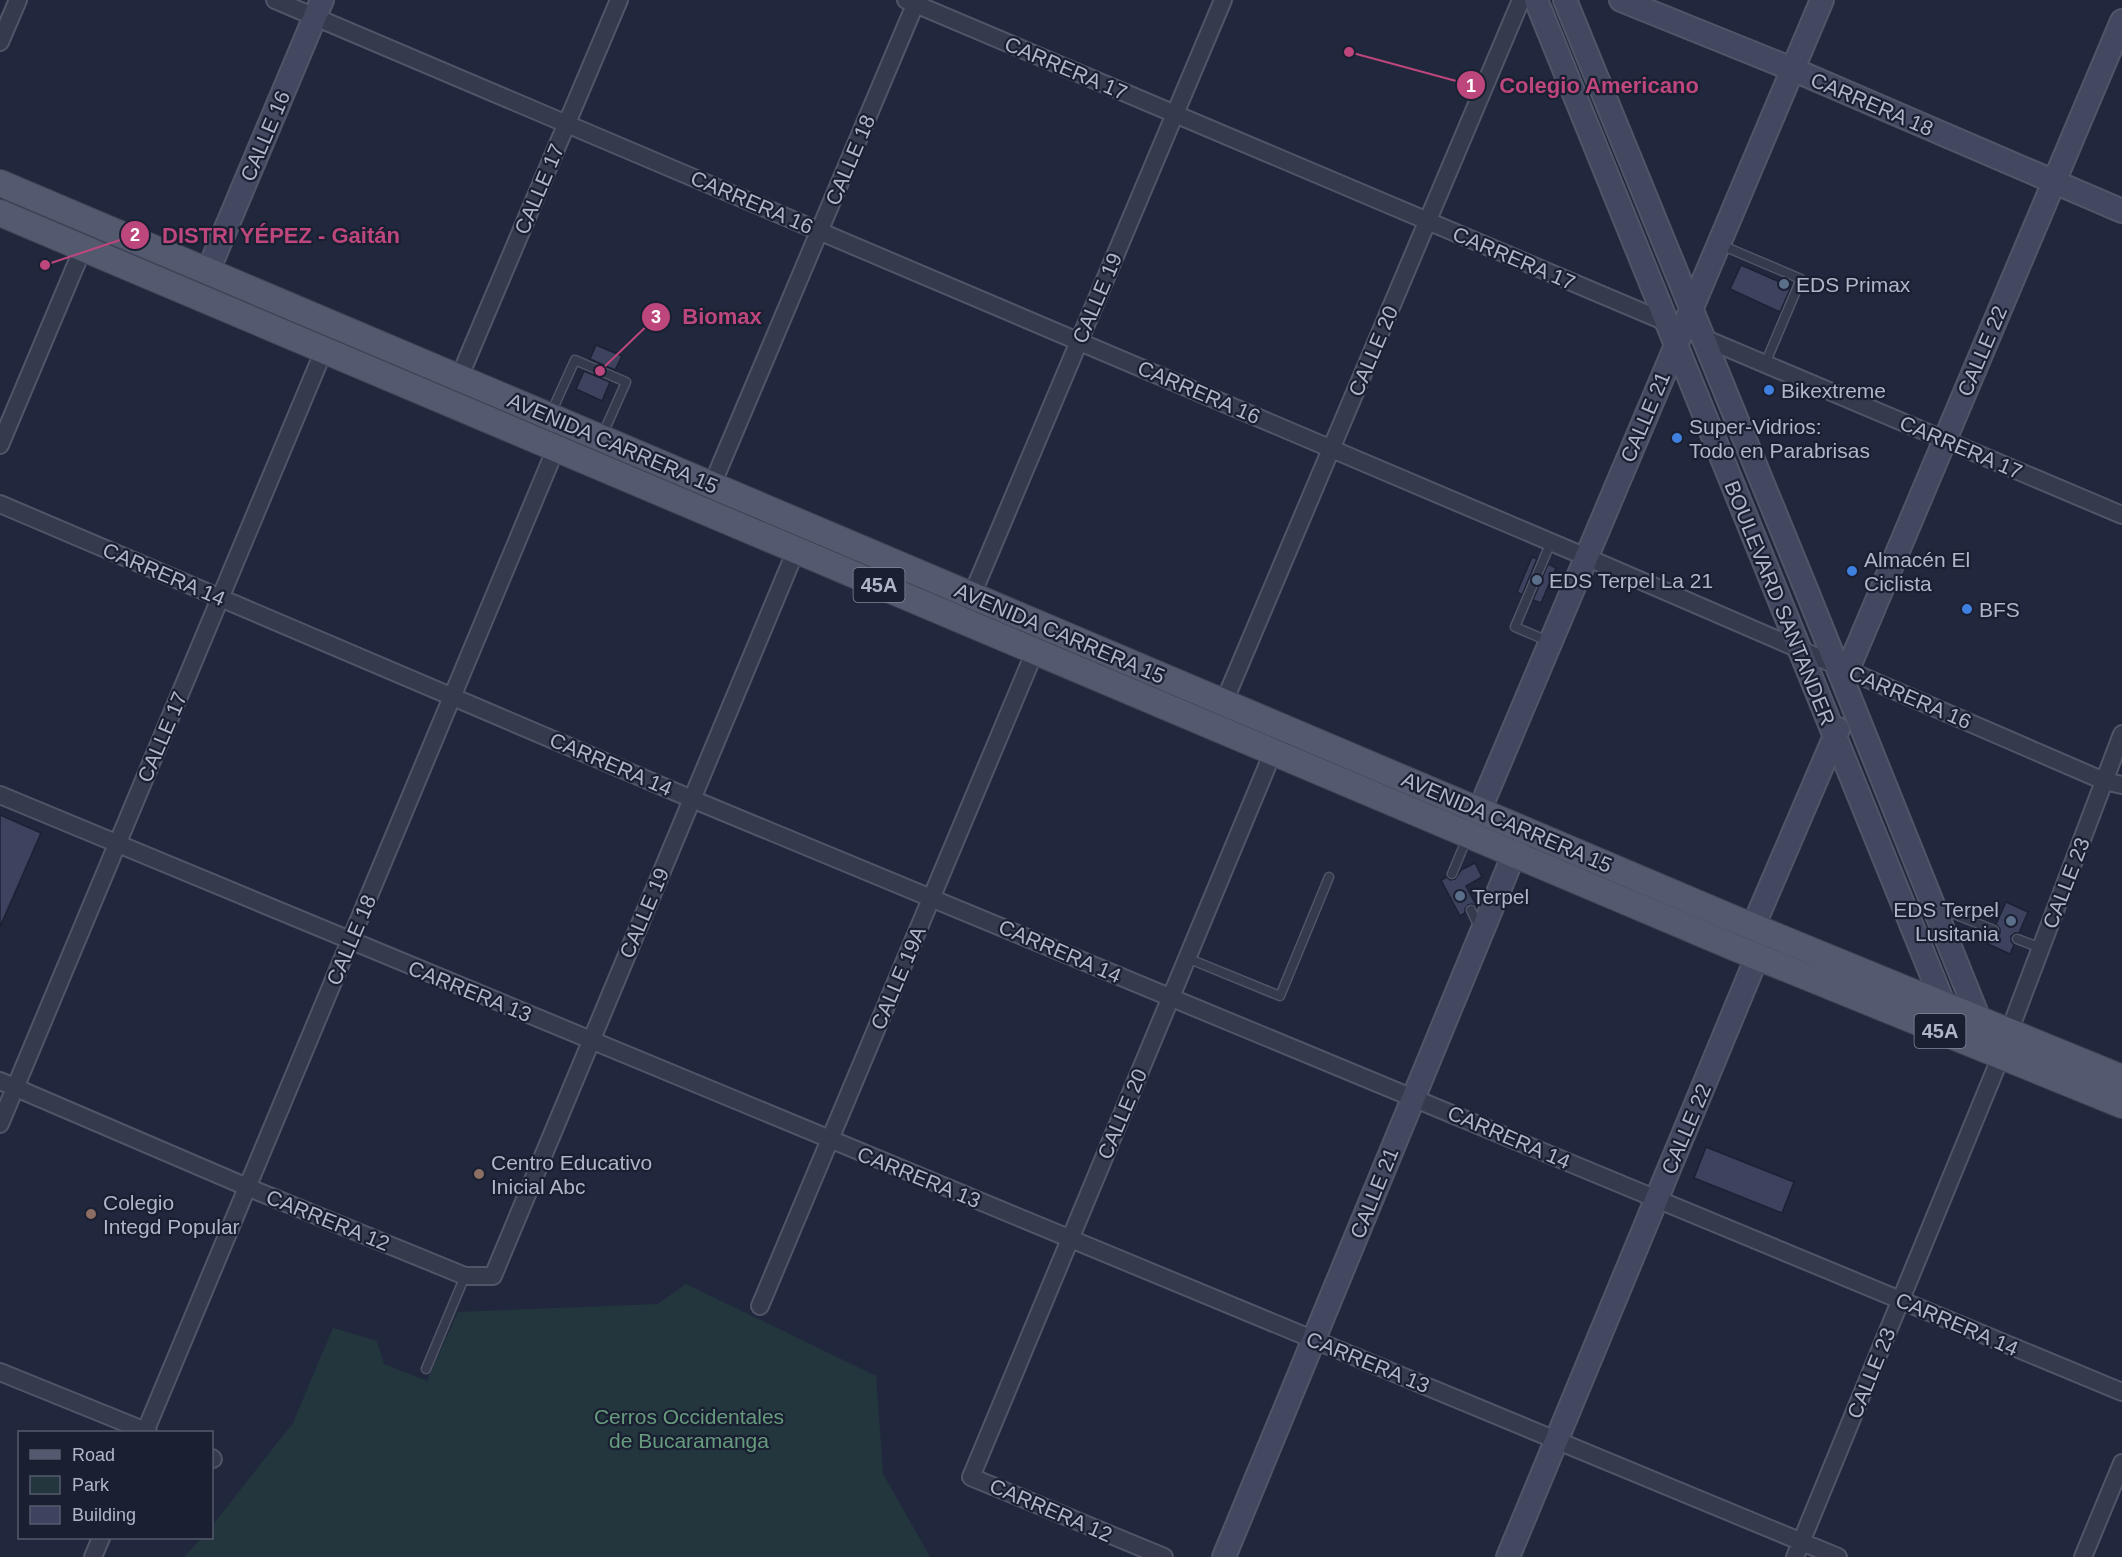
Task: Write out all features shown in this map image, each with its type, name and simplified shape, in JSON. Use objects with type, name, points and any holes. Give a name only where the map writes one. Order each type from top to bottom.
[{"type":"main road","name":"AVENIDA CARRERA 15","points":[[0,183],[1753,927],[2122,1078]]},
{"type":"main road","name":"AVENIDA CARRERA 15","points":[[0,213],[1757,957],[2122,1106]]},
{"type":"street","points":[[0,42],[18,0]]},
{"type":"street","name":"CARRERA 16","points":[[275,0],[319,8],[567,124],[1799,648],[1844,679],[2104,781],[2122,785]]},
{"type":"street","name":"CALLE 17","points":[[459,378],[619,0]]},
{"type":"street","name":"CALLE 19","points":[[972,595],[1223,0]]},
{"type":"street","name":"CALLE 20","points":[[1224,702],[1521,0]]},
{"type":"street","name":"BOULEVARD SANTANDER","points":[[1536,0],[1675,333],[1799,648],[1957,1038]]},
{"type":"street","name":"BOULEVARD SANTANDER","points":[[1565,0],[1844,679],[1979,1019]]},
{"type":"street","name":"CARRERA 18","points":[[1621,0],[1792,69],[2122,211]]},
{"type":"street","name":"CALLE 21","points":[[1469,835],[1586,557],[1675,333],[1691,309],[1822,0]]},
{"type":"street","name":"CARRERA 17","points":[[913,1],[1428,222],[1675,333],[1703,338],[2122,515]]},
{"type":"street","name":"CALLE 18","points":[[712,485],[913,1]]},
{"type":"street","name":"CALLE 16","points":[[208,271],[319,8]]},
{"type":"street","name":"CALLE 22","points":[[1753,927],[1835,737],[1844,679],[2122,21]]},
{"type":"street","points":[[0,445],[83,248]]},
{"type":"street","name":"CALLE 17","points":[[0,1124],[8,1084],[117,845],[324,350]]},
{"type":"street","name":"CALLE 18","points":[[146,1431],[556,448]]},
{"type":"street","name":"CARRERA 14","points":[[0,504],[692,799],[2122,1392]]},
{"type":"street","name":"CALLE 19","points":[[493,1276],[796,550]]},
{"type":"street","name":"CALLE 19A","points":[[760,1306],[1035,651]]},
{"type":"street","name":"CALLE 23","points":[[2009,1032],[2122,734]]},
{"type":"street","name":"CALLE 20","points":[[971,1477],[1273,752]]},
{"type":"street","name":"CARRERA 13","points":[[0,795],[1556,1440],[1798,1549],[1838,1557]]},
{"type":"street","name":"CALLE 21","points":[[1224,1557],[1524,830]]},
{"type":"street","points":[[1753,927],[1757,957]]},
{"type":"street","name":"CALLE 22","points":[[1508,1557],[1757,957]]},
{"type":"street","name":"CALLE 23","points":[[1798,1549],[2001,1056]]},
{"type":"street","name":"CARRERA 12","points":[[8,1084],[247,1187],[465,1276],[493,1276]]},
{"type":"street","points":[[0,1372],[144,1431]]},
{"type":"street","points":[[2083,1557],[2122,1463]]},
{"type":"street","name":"CARRERA 12","points":[[971,1477],[1164,1557]]},
{"type":"street","points":[[93,1557],[101,1539]]},
{"type":"lane","points":[[1718,244],[1801,279],[1765,364]]},
{"type":"lane","points":[[550,416],[574,360],[587,365],[626,382],[601,438]]},
{"type":"lane","points":[[1550,642],[1515,627],[1551,542]]},
{"type":"lane","points":[[1452,874],[1469,835]]},
{"type":"lane","points":[[1187,958],[1280,996],[1329,877]]},
{"type":"lane","points":[[1933,906],[1994,930]]},
{"type":"lane","points":[[1471,910],[1482,932]]},
{"type":"lane","points":[[2017,939],[2041,948]]},
{"type":"lane","points":[[426,1369],[465,1276]]},
{"type":"green space","name":"Cerros Occidentales de Bucaramanga","points":[[686,1284],[876,1376],[883,1474],[930,1557],[184,1557],[201,1539],[213,1539],[213,1525],[293,1423],[333,1328],[377,1341],[384,1364],[427,1381],[458,1312],[658,1304]]},
{"type":"building","points":[[1741,265],[1791,287],[1780,312],[1730,289]]},
{"type":"building","points":[[596,345],[622,356],[615,370],[590,359]]},
{"type":"building","points":[[584,371],[610,382],[602,401],[576,389]]},
{"type":"building","points":[[1532,557],[1537,559],[1522,595],[1517,592]]},
{"type":"building","points":[[1548,564],[1556,568],[1541,603],[1533,600]]},
{"type":"building","points":[[0,815],[41,833],[0,927]]},
{"type":"building","name":"Terpel","points":[[1475,863],[1482,877],[1466,886],[1477,907],[1472,904],[1468,905],[1465,913],[1460,916],[1441,880],[1447,877],[1450,880],[1455,879],[1461,870]]},
{"type":"building","name":"EDS Terpel Lusitania","points":[[2006,902],[2028,912],[2019,933],[2011,936],[2014,945],[2010,954],[1988,944],[1991,936],[2000,933],[1996,924]]},
{"type":"building","points":[[1706,1147],[1794,1182],[1782,1213],[1694,1178]]},
{"type":"place","name":"Colegio Americano","points":[[1349,52]]},
{"type":"place","name":"DISTRI YÉPEZ - Gaitán","points":[[45,265]]},
{"type":"place","name":"EDS Primax","points":[[1784,284]]},
{"type":"place","name":"Biomax","points":[[600,371]]},
{"type":"place","name":"Bikextreme","points":[[1769,390]]},
{"type":"place","name":"Super-Vidrios: Todo en Parabrisas","points":[[1677,438]]},
{"type":"place","name":"Almacén El Ciclista","points":[[1852,571]]},
{"type":"place","name":"EDS Terpel La 21","points":[[1537,580]]},
{"type":"place","name":"BFS","points":[[1967,609]]},
{"type":"place","name":"Terpel","points":[[1460,896]]},
{"type":"place","name":"EDS Terpel Lusitania","points":[[2011,921]]},
{"type":"place","name":"Centro Educativo Inicial Abc","points":[[479,1174]]},
{"type":"place","name":"Colegio Integd Popular","points":[[91,1214]]}]
